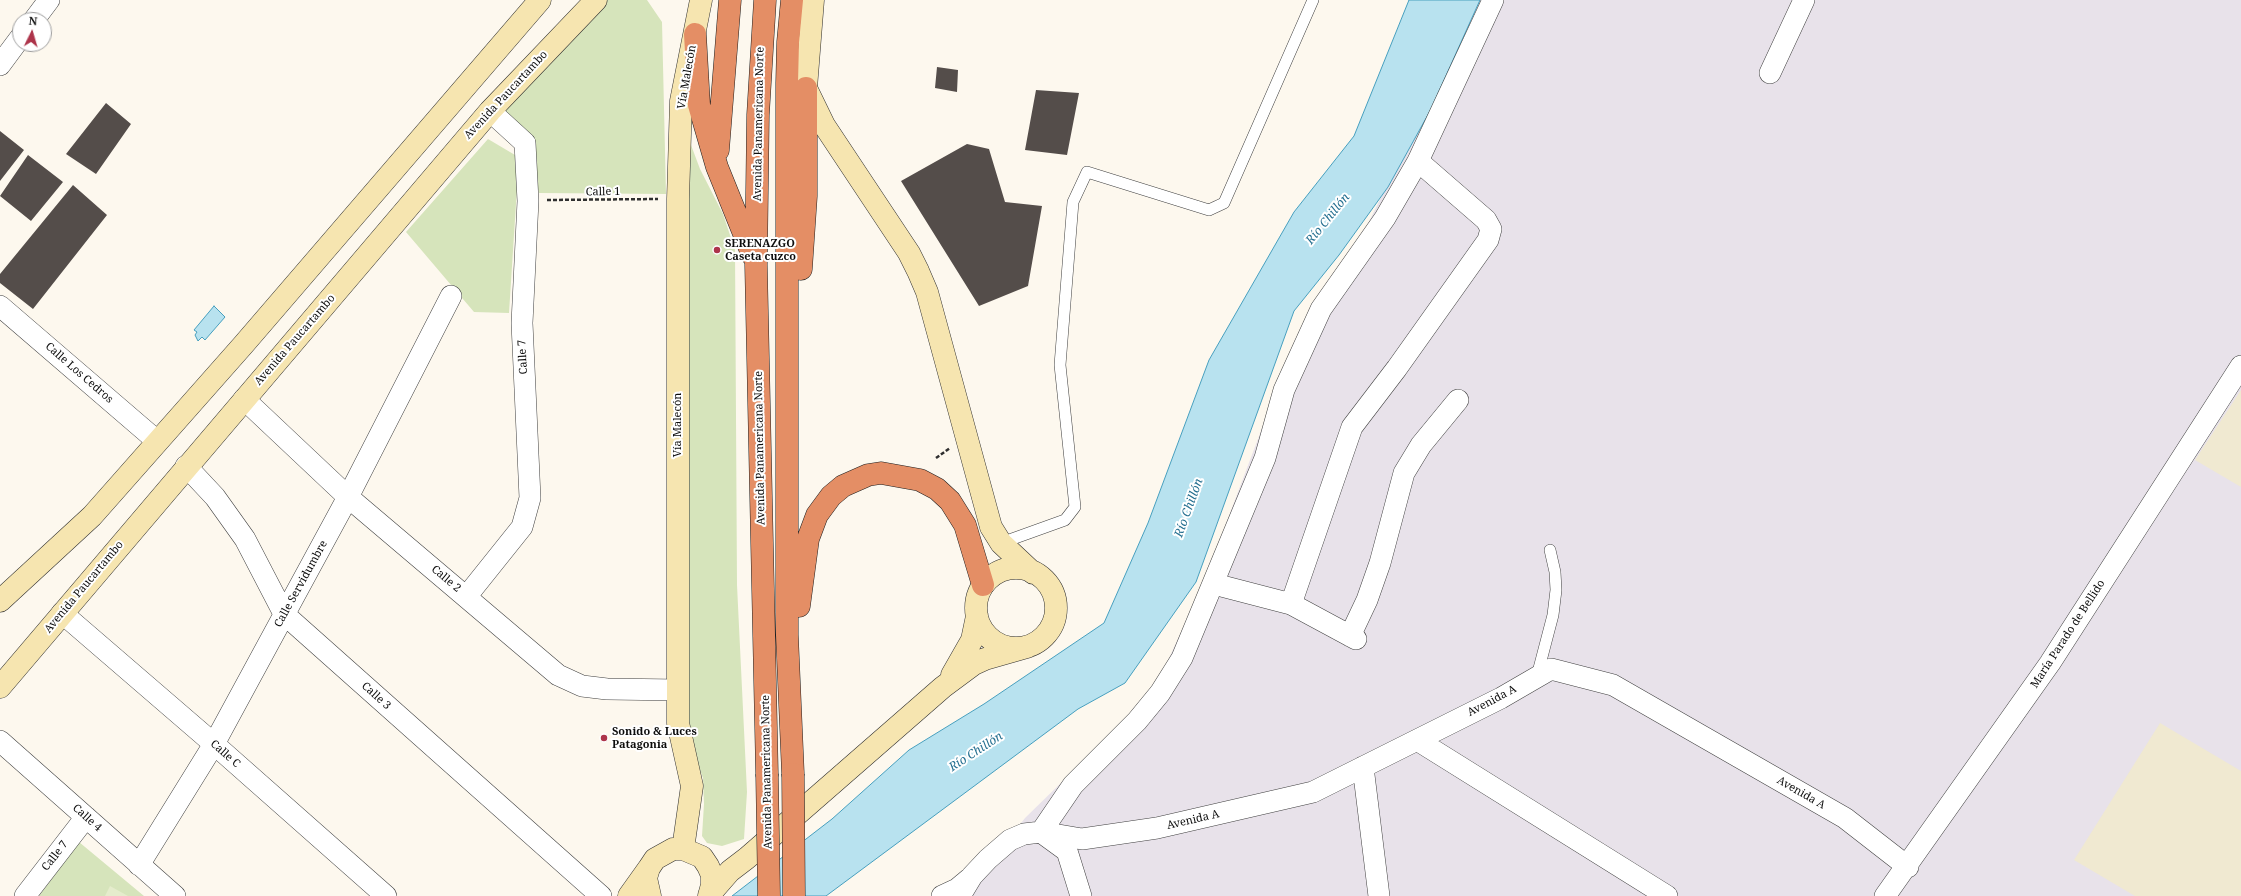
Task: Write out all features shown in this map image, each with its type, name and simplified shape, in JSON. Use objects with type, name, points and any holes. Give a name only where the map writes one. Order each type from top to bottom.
[{"type":"highway","points":[[717,167],[730,0]]},
{"type":"highway","name":"Avenida Panamericana Norte","points":[[765,0],[758,115],[756,265],[769,896]]},
{"type":"highway","points":[[792,0],[788,42],[787,83],[787,635],[793,774],[794,896]]},
{"type":"highway","points":[[698,18],[699,105],[717,167],[756,265]]},
{"type":"highway","points":[[788,381],[803,240],[806,196],[806,88]]},
{"type":"highway","points":[[787,635],[798,608],[808,540],[817,515],[831,496],[843,486],[868,476],[881,473],[907,476],[920,480],[944,494],[956,508],[965,525],[983,585]]},
{"type":"main road","points":[[0,601],[92,516],[244,344],[540,0]]},
{"type":"main road","name":"Avenida Paucartambo","points":[[0,687],[186,466],[490,111],[596,0]]},
{"type":"main road","points":[[685,0],[698,18]]},
{"type":"main road","points":[[709,896],[730,871],[747,858],[943,687],[974,664],[1038,642],[1047,634],[1053,623],[1056,612],[1055,600],[1051,589],[1043,580],[1033,573],[1001,543],[991,527],[929,300],[918,271],[909,253],[824,125],[806,88],[813,0]]},
{"type":"main road","name":"Vía Malecón","points":[[688,850],[692,786],[691,774],[679,735],[678,690],[678,199],[681,101],[698,18]]},
{"type":"main road","points":[[436,122],[462,144]]},
{"type":"main road","points":[[943,687],[967,651],[972,640],[977,616],[976,605],[983,585],[1001,571],[1023,569],[1033,573]]},
{"type":"main road","points":[[977,616],[986,636],[995,642],[1016,648],[1027,647]]},
{"type":"main road","points":[[629,896],[649,868],[663,853],[673,849],[688,850],[726,860],[747,858]]},
{"type":"main road","points":[[688,850],[702,857],[712,875],[709,896]]},
{"type":"main road","points":[[649,868],[646,878],[650,896]]},
{"type":"street","points":[[40,12],[48,0]]},
{"type":"street","points":[[1081,896],[1068,851],[1041,832],[1073,785],[1137,721],[1160,693],[1182,658],[1265,458],[1284,390],[1321,309],[1385,218],[1418,161],[1493,0]]},
{"type":"street","points":[[1770,72],[1804,0]]},
{"type":"street","points":[[0,65],[12,49]]},
{"type":"street","name":"Calle 7","points":[[466,597],[522,527],[530,498],[522,323],[528,201],[525,143],[490,111]]},
{"type":"street","points":[[1291,604],[1352,427],[1397,368],[1488,240],[1491,229],[1486,220],[1418,161]]},
{"type":"street","name":"Calle Servidumbre","points":[[139,865],[214,744],[348,497],[451,296]]},
{"type":"street","name":"Calle Los Cedros","points":[[0,306],[157,441]]},
{"type":"street","name":"María Parado de Bellido","points":[[1885,896],[1908,867],[2050,663],[2241,366]]},
{"type":"street","name":"Calle 2","points":[[244,399],[348,497],[558,675],[582,686],[607,689],[678,690]]},
{"type":"street","points":[[1214,584],[1291,604],[1353,637],[1380,563],[1404,473],[1422,445],[1458,400]]},
{"type":"street","name":"Calle 3","points":[[186,466],[215,497],[245,539],[284,614],[601,896]]},
{"type":"street","name":"Calle C","points":[[62,614],[214,744],[386,896]]},
{"type":"street","name":"Avenida A","points":[[972,876],[1010,840],[1024,834],[1041,832],[1082,839],[1157,828],[1313,792],[1501,698],[1551,669],[1613,685],[1845,818],[1908,867]]},
{"type":"street","name":"Calle 4","points":[[0,740],[175,896]]},
{"type":"street","points":[[1416,740],[1667,896]]},
{"type":"street","points":[[1363,766],[1380,896]]},
{"type":"street","name":"Calle 7","points":[[25,896],[86,817]]},
{"type":"street","points":[[942,896],[956,889],[972,876]]},
{"type":"street","points":[[960,896],[972,876]]},
{"type":"lane","points":[[1001,543],[1065,520],[1075,507],[1060,365],[1073,202],[1087,172],[1209,210],[1224,203],[1313,0]]},
{"type":"lane","points":[[1537,677],[1553,615],[1556,590],[1555,572],[1550,550]]},
{"type":"path","name":"Calle 1","points":[[528,201],[678,199]]},
{"type":"shaded area","points":[[1478,0],[2241,0],[2241,896],[971,896],[976,880],[1025,818],[1153,693],[1204,582],[1296,338],[1361,238]]},
{"type":"shaded area","points":[[2241,390],[2241,487],[2195,460]]},
{"type":"shaded area","points":[[2160,723],[2241,771],[2241,896],[2135,896],[2074,860]]},
{"type":"green space","points":[[605,0],[647,0],[662,22],[666,194],[539,193],[528,142],[496,111]]},
{"type":"green space","points":[[684,111],[691,145],[700,169],[723,214],[735,250],[737,585],[747,792],[744,839],[722,846],[707,843],[702,836],[704,804],[703,778],[694,755],[684,719]]},
{"type":"green space","points":[[488,139],[515,155],[517,188],[509,313],[474,312],[406,232]]},
{"type":"green space","points":[[79,842],[144,896],[39,896]]},
{"type":"green space","points":[[110,886],[128,896],[105,896]]},
{"type":"water","name":"Río Chillón","points":[[1409,0],[1480,0],[1430,111],[1388,187],[1339,255],[1294,311],[1196,582],[1125,683],[1078,709],[826,896],[732,896],[832,819],[909,750],[984,704],[1104,623],[1148,523],[1209,360],[1294,212],[1354,136]]},
{"type":"water","points":[[214,306],[225,317],[205,340],[202,337],[198,341],[195,335],[197,332],[194,330]]},
{"type":"building","points":[[937,67],[958,70],[957,92],[935,88]]},
{"type":"building","points":[[1036,90],[1079,93],[1067,155],[1025,150]]},
{"type":"building","points":[[106,103],[131,124],[96,174],[66,154]]},
{"type":"building","points":[[0,131],[24,150],[0,181]]},
{"type":"building","points":[[967,144],[989,149],[1005,202],[1042,206],[1028,286],[979,306],[901,181]]},
{"type":"building","points":[[28,155],[63,182],[31,221],[0,196]]},
{"type":"building","points":[[73,185],[107,215],[33,309],[0,283],[0,274]]},
{"type":"place","name":"SERENAZGO Caseta cuzco","points":[[717,250]]},
{"type":"place","name":"Sonido & Luces Patagonia","points":[[604,738]]}]
